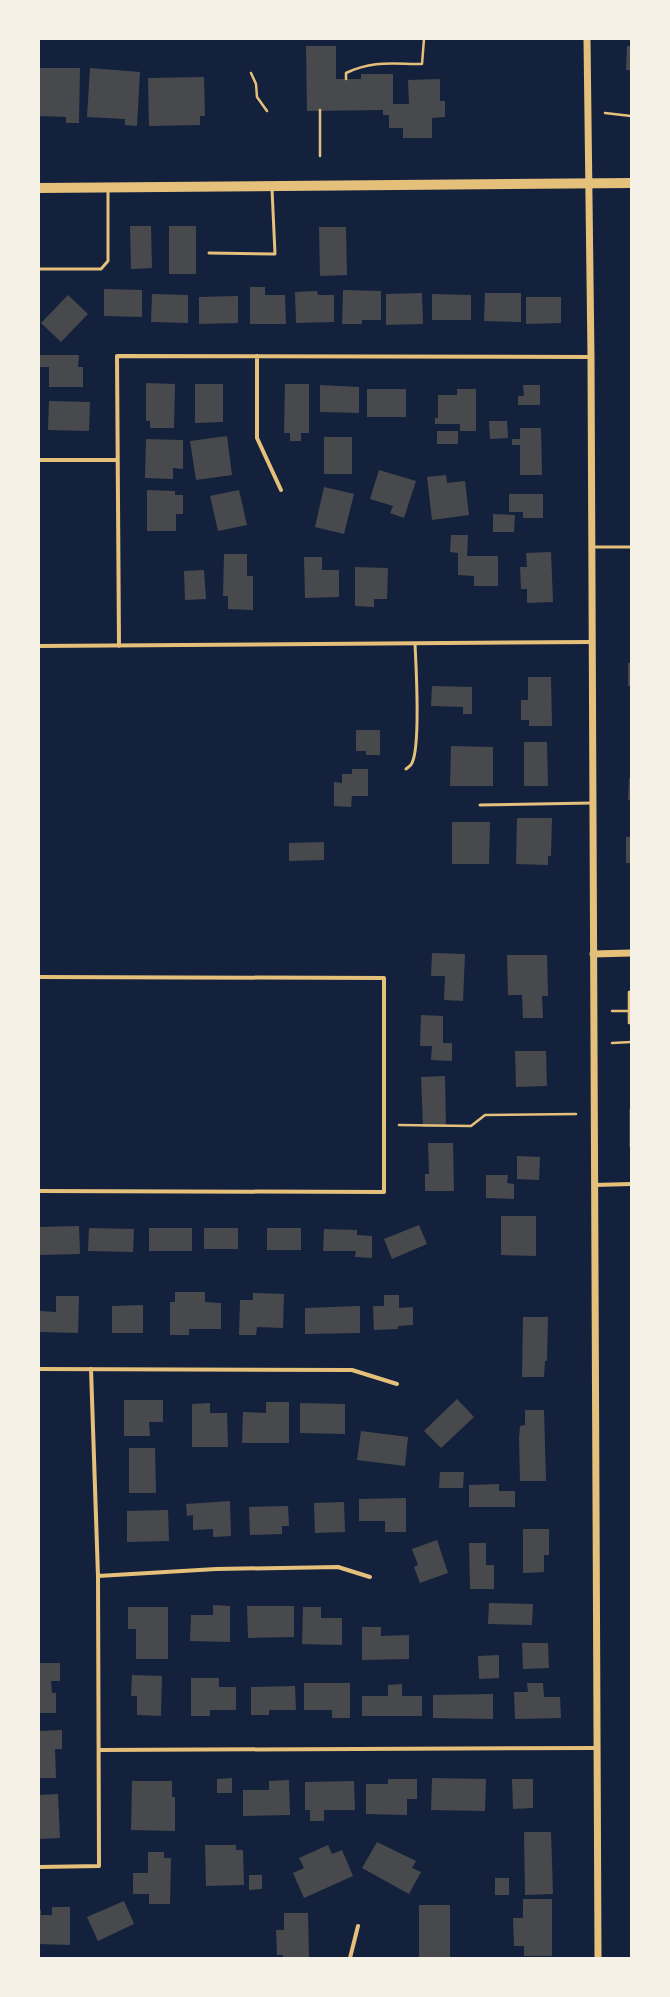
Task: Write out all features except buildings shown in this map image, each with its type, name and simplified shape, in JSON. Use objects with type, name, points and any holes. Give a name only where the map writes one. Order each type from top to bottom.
[{"type":"main road","points":[[39,188],[631,183]]},
{"type":"street","points":[[587,39],[591,357],[598,1958]]},
{"type":"street","points":[[119,646],[118,356],[591,357]]},
{"type":"street","points":[[257,356],[257,438],[281,490]]},
{"type":"street","points":[[39,460],[118,460]]},
{"type":"street","points":[[39,646],[592,642]]},
{"type":"street","points":[[593,954],[631,953]]},
{"type":"street","points":[[39,977],[384,978],[384,1192],[39,1191]]},
{"type":"street","points":[[594,1185],[631,1184]]},
{"type":"street","points":[[39,1369],[352,1370],[397,1384]]},
{"type":"street","points":[[39,1867],[99,1866],[100,1750],[98,1576],[91,1369]]},
{"type":"street","points":[[98,1576],[216,1569],[338,1567],[370,1577]]},
{"type":"street","points":[[100,1750],[596,1748]]},
{"type":"street","points":[[350,1958],[358,1926]]},
{"type":"lane","points":[[39,269],[101,269],[108,261],[108,187]]},
{"type":"lane","points":[[209,253],[275,254],[272,187]]},
{"type":"lane","points":[[592,547],[631,547]]},
{"type":"lane","points":[[406,769],[411,765],[413,760],[416,736],[414,644]]},
{"type":"lane","points":[[480,805],[592,804]]},
{"type":"path","points":[[346,79],[346,73],[356,68],[379,62],[422,64],[424,39]]},
{"type":"path","points":[[251,73],[256,84],[257,97],[267,111]]},
{"type":"path","points":[[320,110],[320,156]]},
{"type":"path","points":[[605,113],[631,116]]},
{"type":"path","points":[[631,992],[628,992],[630,1011],[629,1023],[631,1023]]},
{"type":"path","points":[[612,1011],[630,1011]]},
{"type":"path","points":[[612,1043],[631,1042]]},
{"type":"path","points":[[399,1125],[471,1126],[485,1115],[576,1114]]}]
